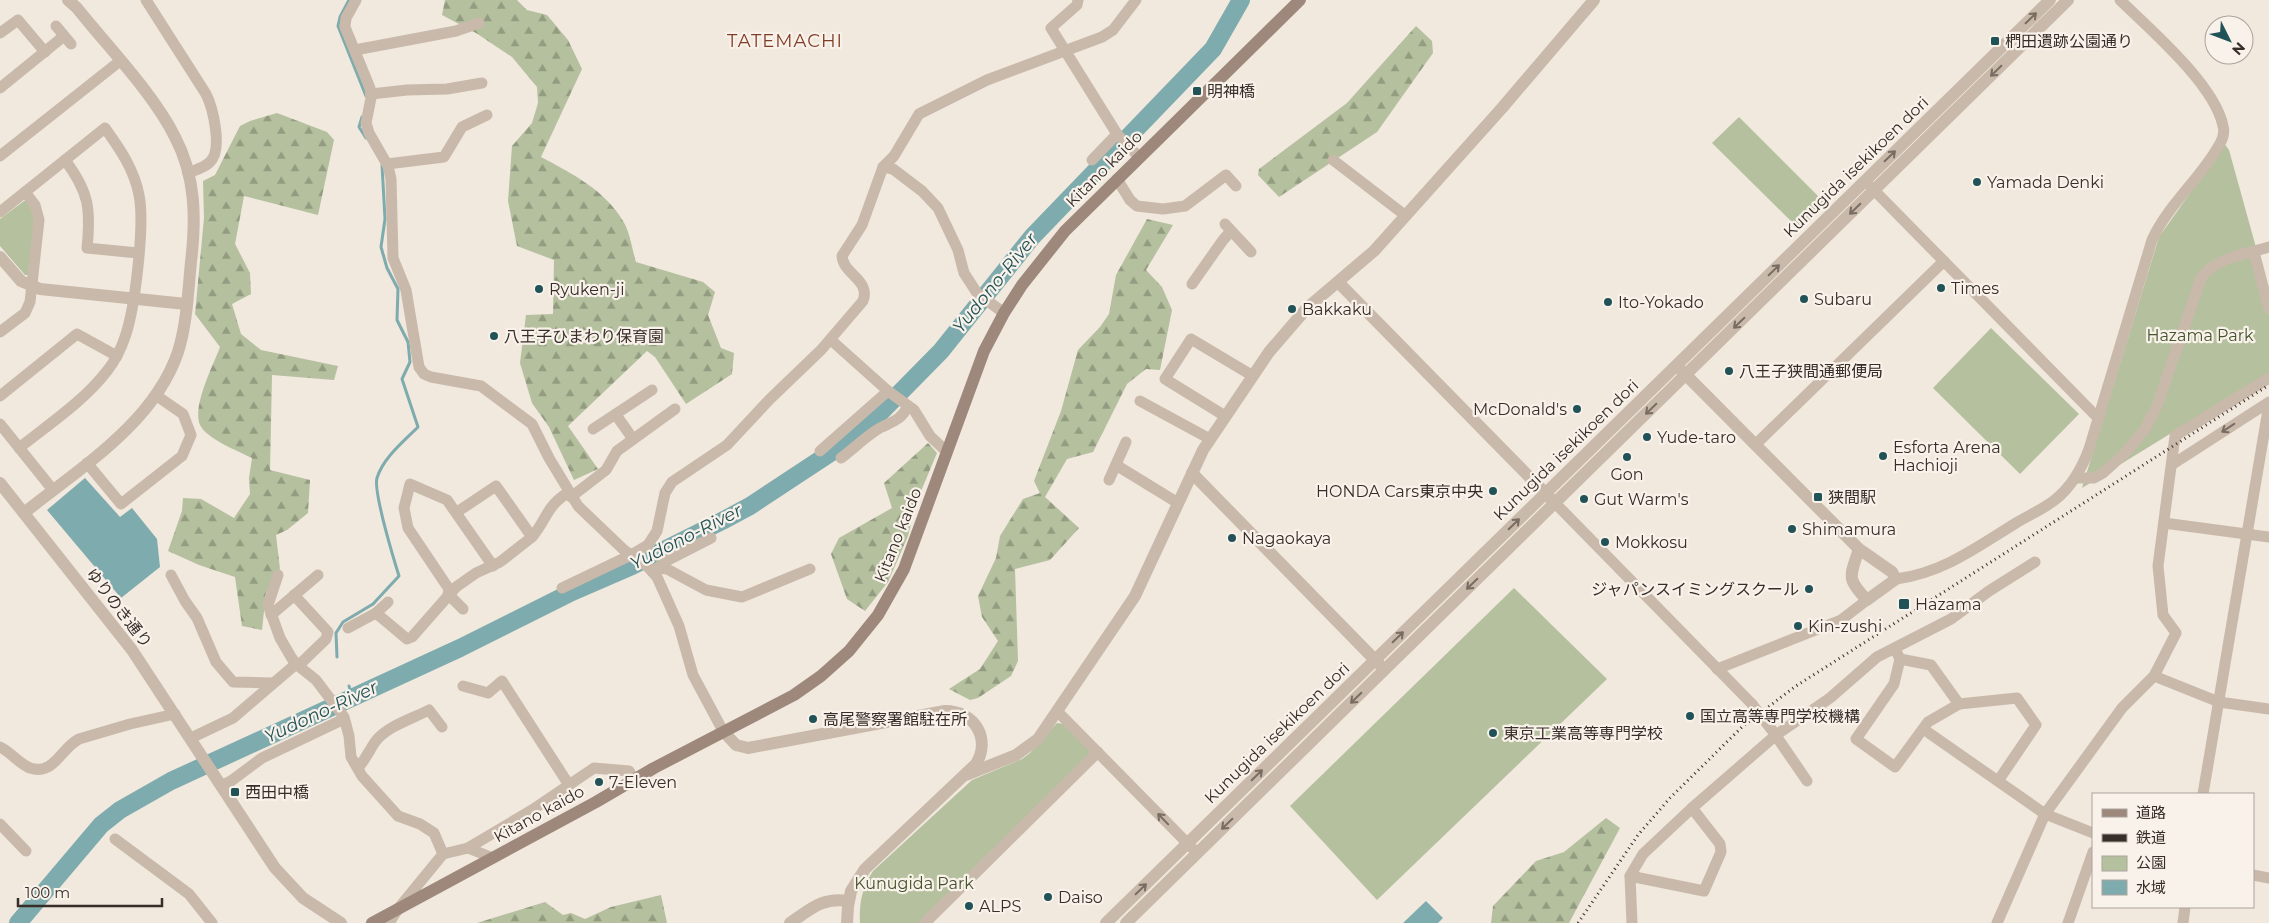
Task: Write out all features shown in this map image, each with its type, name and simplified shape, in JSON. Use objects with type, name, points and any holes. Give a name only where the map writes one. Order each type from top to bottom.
[{"type":"main road","name":"Kitano kaido","points":[[372,923],[804,688],[838,662],[869,628],[888,601],[904,569],[976,370],[1004,313],[1044,255],[1065,231],[1139,157],[1300,0]]},
{"type":"street","points":[[24,513],[128,429],[157,396],[178,352],[195,228],[194,197],[188,173],[176,139],[167,122],[120,61],[68,0]]},
{"type":"street","points":[[146,0],[206,94],[212,107],[216,152],[210,162],[188,173]]},
{"type":"street","points":[[356,0],[346,18],[345,24],[371,94],[366,123],[369,133],[387,164],[391,179],[393,258],[407,295],[419,367],[424,374],[481,386],[528,420],[538,432],[570,495],[594,524],[632,556],[652,568],[667,569],[706,590],[742,597],[810,569]]},
{"type":"street","points":[[1078,0],[1077,5],[1051,28],[1118,135],[1139,157]]},
{"type":"street","points":[[562,588],[632,556],[648,544],[657,531],[665,493],[672,482],[727,445],[748,420],[831,340],[865,295],[864,287],[843,264],[842,256],[862,225],[883,167],[894,156],[910,127],[923,111],[987,80],[1107,34],[1136,0]]},
{"type":"street","points":[[966,775],[1025,750],[1038,739],[1134,596],[1210,439],[1269,352],[1307,308],[1371,255],[1502,108],[1594,0]]},
{"type":"street","name":"Kunugida isekikoen dori","points":[[1106,923],[2050,0]]},
{"type":"street","name":"Kunugida isekikoen dori","points":[[1126,923],[2068,0]]},
{"type":"street","points":[[1717,669],[1841,620],[1896,579],[1921,575],[1950,564],[2050,504],[2076,478],[2086,457],[2152,240],[2165,216],[2219,146],[2224,132],[2216,106],[2194,76],[2120,0]]},
{"type":"street","points":[[0,33],[18,20],[45,52]]},
{"type":"street","points":[[355,50],[456,31],[479,23]]},
{"type":"street","points":[[0,88],[45,52],[67,40],[56,26]]},
{"type":"street","points":[[0,156],[120,61]]},
{"type":"street","points":[[371,94],[407,90],[447,89],[482,83]]},
{"type":"street","points":[[387,164],[444,157],[462,127],[487,115]]},
{"type":"street","points":[[0,212],[105,128],[126,159],[139,194],[141,223],[133,298],[125,337],[117,356],[107,371],[81,398],[19,448]]},
{"type":"street","points":[[1092,160],[1118,135]]},
{"type":"street","points":[[65,160],[77,177],[87,197],[90,220],[87,248],[138,252]]},
{"type":"street","points":[[1333,160],[1406,216]]},
{"type":"street","points":[[883,167],[893,169],[922,191],[938,208],[958,250],[964,273],[978,293],[1004,313]]},
{"type":"street","points":[[1117,179],[1130,200],[1138,206],[1163,209],[1185,206],[1226,175],[1236,186]]},
{"type":"street","points":[[1865,180],[2098,418]]},
{"type":"street","points":[[0,332],[25,313],[30,302],[39,220],[35,205],[25,192]]},
{"type":"street","points":[[1192,284],[1222,240],[1228,227],[1251,252]]},
{"type":"street","points":[[2076,478],[2094,478],[2103,473],[2125,453],[2145,429],[2157,406],[2201,278],[2205,272],[2217,263],[2269,247]]},
{"type":"street","points":[[2254,252],[2269,309]]},
{"type":"street","points":[[0,257],[21,281],[32,287],[186,304]]},
{"type":"street","points":[[1755,444],[1944,261]]},
{"type":"street","points":[[1338,282],[1752,704],[1774,732],[1807,781]]},
{"type":"street","points":[[0,396],[77,334],[117,356]]},
{"type":"street","points":[[1225,416],[1165,379],[1191,339],[1253,376]]},
{"type":"street","points":[[831,340],[889,392],[906,404],[930,436],[947,452]]},
{"type":"street","points":[[1676,365],[1859,549],[1892,572],[1896,579]]},
{"type":"street","points":[[1997,923],[2045,814],[2122,708],[2154,676],[2176,633],[2162,615],[2158,566],[2175,436],[2269,378]]},
{"type":"street","points":[[593,429],[652,390]]},
{"type":"street","points":[[820,451],[889,392]]},
{"type":"street","points":[[87,462],[121,504],[182,456],[192,435],[183,414],[157,396]]},
{"type":"street","points":[[1140,401],[1210,439]]},
{"type":"street","points":[[2172,464],[2269,403]]},
{"type":"street","points":[[2203,793],[2269,403]]},
{"type":"street","points":[[841,458],[881,427],[893,424],[904,414],[906,404]]},
{"type":"street","points":[[376,613],[409,639],[464,580],[493,566],[532,537],[542,525],[552,504],[570,495],[606,470],[617,451],[674,409]]},
{"type":"street","points":[[616,414],[633,439]]},
{"type":"street","points":[[0,424],[53,490]]},
{"type":"street","points":[[1108,480],[1126,442]]},
{"type":"street","points":[[1116,465],[1178,503]]},
{"type":"street","points":[[1192,473],[1385,670]]},
{"type":"street","name":"ゆりのき通り","points":[[0,483],[114,626],[175,714],[221,786]]},
{"type":"street","points":[[463,609],[450,593],[408,528],[404,508],[410,484],[447,500],[493,566]]},
{"type":"street","points":[[457,512],[496,486],[532,537]]},
{"type":"street","points":[[2164,523],[2269,538]]},
{"type":"street","points":[[652,568],[711,538]]},
{"type":"street","points":[[1859,549],[1851,579],[1854,586],[1868,600]]},
{"type":"street","points":[[1632,923],[1630,876],[1643,854],[1774,732],[1830,698],[1877,657],[1951,619],[1989,591],[2035,562]]},
{"type":"street","points":[[652,568],[679,626],[686,658],[693,675],[723,731],[736,745],[748,748],[952,710],[972,720],[978,728],[982,738],[979,758],[966,775],[865,869],[854,884],[848,901],[848,923]]},
{"type":"street","points":[[171,575],[197,618],[216,662],[233,682],[272,683]]},
{"type":"street","points":[[278,575],[268,605],[280,638],[297,665],[316,680],[344,718],[349,736],[351,758],[362,776],[398,816],[420,824],[434,833],[443,854]]},
{"type":"street","points":[[271,615],[318,575]]},
{"type":"street","points":[[191,738],[233,718],[326,639],[328,632],[294,595]]},
{"type":"street","points":[[348,628],[376,613],[388,602]]},
{"type":"street","points":[[1895,649],[1900,659],[1894,684],[1856,739],[1895,767],[1928,722],[1959,704],[2018,698],[2036,725],[1998,781]]},
{"type":"street","points":[[1900,659],[1931,665],[1959,704]]},
{"type":"street","points":[[2154,676],[2219,702],[2269,708]]},
{"type":"street","points":[[463,686],[488,693],[502,682],[569,785]]},
{"type":"street","points":[[358,768],[368,756],[375,742],[385,732],[429,710],[442,727]]},
{"type":"street","points":[[1057,711],[1197,853]]},
{"type":"street","points":[[0,747],[30,768],[44,768],[53,765],[72,743],[79,739],[130,724],[175,714]]},
{"type":"street","points":[[341,923],[313,906],[288,884],[268,860],[221,786],[231,781],[262,758],[344,718]]},
{"type":"street","points":[[1930,733],[2045,814],[2092,833]]},
{"type":"street","points":[[925,923],[1098,752]]},
{"type":"street","points":[[390,923],[398,909],[443,854],[468,848],[532,810],[594,768],[629,771],[634,779]]},
{"type":"street","points":[[1630,876],[1704,891],[1721,852],[1720,844],[1692,808]]},
{"type":"street","points":[[0,824],[26,851]]},
{"type":"street","points":[[115,839],[189,894],[212,923]]},
{"type":"street","points":[[468,848],[493,858]]},
{"type":"street","points":[[2068,923],[2092,855]]},
{"type":"street","points":[[2254,875],[2269,878]]},
{"type":"street","points":[[790,923],[823,902],[835,899],[848,901]]},
{"type":"street","points":[[2183,923],[2185,908]]},
{"type":"green space","points":[[445,0],[517,0],[527,10],[547,15],[568,40],[582,69],[541,157],[586,183],[607,200],[625,225],[636,262],[703,282],[715,292],[708,315],[721,348],[734,353],[732,374],[686,404],[655,357],[647,351],[568,426],[598,469],[574,480],[549,427],[532,403],[520,363],[526,315],[553,314],[554,260],[517,246],[508,201],[512,146],[532,123],[538,103],[537,87],[512,57],[476,33],[442,15]]},
{"type":"green space","points":[[1416,26],[1432,41],[1433,53],[1377,132],[1279,197],[1258,175],[1259,169],[1347,103]]},
{"type":"green space","points":[[277,113],[327,132],[334,140],[318,215],[244,196],[235,244],[250,273],[251,294],[232,304],[241,334],[261,350],[338,366],[334,380],[272,375],[270,470],[310,480],[308,513],[287,530],[276,535],[280,569],[266,592],[262,630],[242,626],[235,577],[199,565],[168,551],[182,511],[183,498],[201,499],[234,518],[250,494],[249,478],[252,458],[209,435],[200,425],[198,417],[204,386],[220,347],[195,314],[204,218],[203,181],[215,175],[240,126]]},
{"type":"green space","points":[[1739,117],[1826,204],[1800,230],[1712,143]]},
{"type":"green space","name":"Hazama Park","points":[[2223,142],[2229,150],[2257,251],[2269,315],[2269,373],[2082,488],[2159,237],[2222,148]]},
{"type":"green space","points":[[24,201],[27,201],[31,208],[35,227],[29,275],[25,275],[0,246],[0,219]]},
{"type":"green space","points":[[1147,219],[1173,225],[1146,270],[1162,287],[1172,310],[1160,370],[1146,369],[1127,384],[1093,452],[1067,459],[1045,497],[1079,528],[1050,560],[1015,569],[1018,661],[1011,676],[978,698],[970,700],[949,689],[980,669],[998,641],[982,617],[978,596],[996,558],[1000,536],[1023,499],[1040,493],[1034,481],[1061,411],[1078,350],[1100,327],[1109,314],[1116,275]]},
{"type":"green space","points":[[1991,328],[2079,414],[2020,474],[1933,388]]},
{"type":"green space","points":[[928,443],[937,453],[916,503],[908,536],[888,582],[865,611],[847,599],[831,554],[839,538],[892,508],[884,483]]},
{"type":"green space","points":[[1514,588],[1607,679],[1377,900],[1290,806]]},
{"type":"green space","name":"Kunugida Park","points":[[1057,723],[1064,724],[1095,755],[925,923],[860,923],[862,896],[866,883],[873,871],[972,780],[1022,759],[1030,753]]},
{"type":"green space","points":[[1606,818],[1620,828],[1569,923],[1491,923],[1493,906],[1536,861],[1564,852]]},
{"type":"green space","points":[[661,895],[667,923],[477,923],[545,902],[563,915],[571,913],[585,919],[611,907]]},
{"type":"water","points":[[85,478],[120,517],[132,508],[157,539],[160,567],[121,598],[47,510]]},
{"type":"water","points":[[1426,901],[1443,918],[1438,923],[1403,923]]},
{"type":"waterway","points":[[349,0],[340,17],[338,26],[366,96]]},
{"type":"waterway","name":"Yudono-River","points":[[18,923],[101,825],[120,810],[171,781],[460,648],[572,592],[632,566],[722,521],[750,506],[844,444],[878,415],[941,351],[1032,237],[1213,49],[1241,0]]},
{"type":"waterway","points":[[362,117],[359,127],[366,138]]},
{"type":"waterway","points":[[337,657],[336,633],[343,622],[373,604],[399,576],[381,511],[377,478],[389,457],[418,427],[402,379],[410,362],[408,342],[397,320],[398,289],[387,268],[381,247],[385,219],[382,165]]},
{"type":"waterway","points":[[349,686],[352,697]]},
{"type":"railway","points":[[1578,923],[1638,835],[1670,798],[1743,726],[1796,686],[2269,385]]},
{"type":"place","name":"椚田遺跡公園通り","points":[[1995,41]]},
{"type":"place","name":"明神橋","points":[[1197,91]]},
{"type":"place","name":"Yamada Denki","points":[[1977,182]]},
{"type":"place","name":"Times","points":[[1941,288]]},
{"type":"place","name":"Ryuken-ji","points":[[539,289]]},
{"type":"place","name":"Subaru","points":[[1804,299]]},
{"type":"place","name":"Ito-Yokado","points":[[1608,302]]},
{"type":"place","name":"Bakkaku","points":[[1292,309]]},
{"type":"place","name":"八王子ひまわり保育園","points":[[494,336]]},
{"type":"place","name":"八王子狭間通郵便局","points":[[1729,371]]},
{"type":"place","name":"McDonald's","points":[[1577,409]]},
{"type":"place","name":"Yude-taro","points":[[1647,437]]},
{"type":"place","name":"Esforta Arena Hachioji","points":[[1883,456]]},
{"type":"place","name":"Gon","points":[[1627,457]]},
{"type":"place","name":"HONDA Cars東京中央","points":[[1493,491]]},
{"type":"place","name":"狭間駅","points":[[1818,497]]},
{"type":"place","name":"Gut Warm's","points":[[1584,499]]},
{"type":"place","name":"Shimamura","points":[[1792,529]]},
{"type":"place","name":"Nagaokaya","points":[[1232,538]]},
{"type":"place","name":"Mokkosu","points":[[1605,542]]},
{"type":"place","name":"ジャパンスイミングスクール","points":[[1809,589]]},
{"type":"place","name":"Hazama","points":[[1904,604]]},
{"type":"place","name":"Kin-zushi","points":[[1798,626]]},
{"type":"place","name":"国立高等専門学校機構","points":[[1690,716]]},
{"type":"place","name":"高尾警察署館駐在所","points":[[813,719]]},
{"type":"place","name":"東京工業高等専門学校","points":[[1493,733]]},
{"type":"place","name":"7-Eleven","points":[[599,782]]},
{"type":"place","name":"西田中橋","points":[[235,792]]},
{"type":"place","name":"Daiso","points":[[1048,897]]},
{"type":"place","name":"ALPS","points":[[969,906]]},
{"type":"district","name":"TATEMACHI","points":[[785,41]]}]
